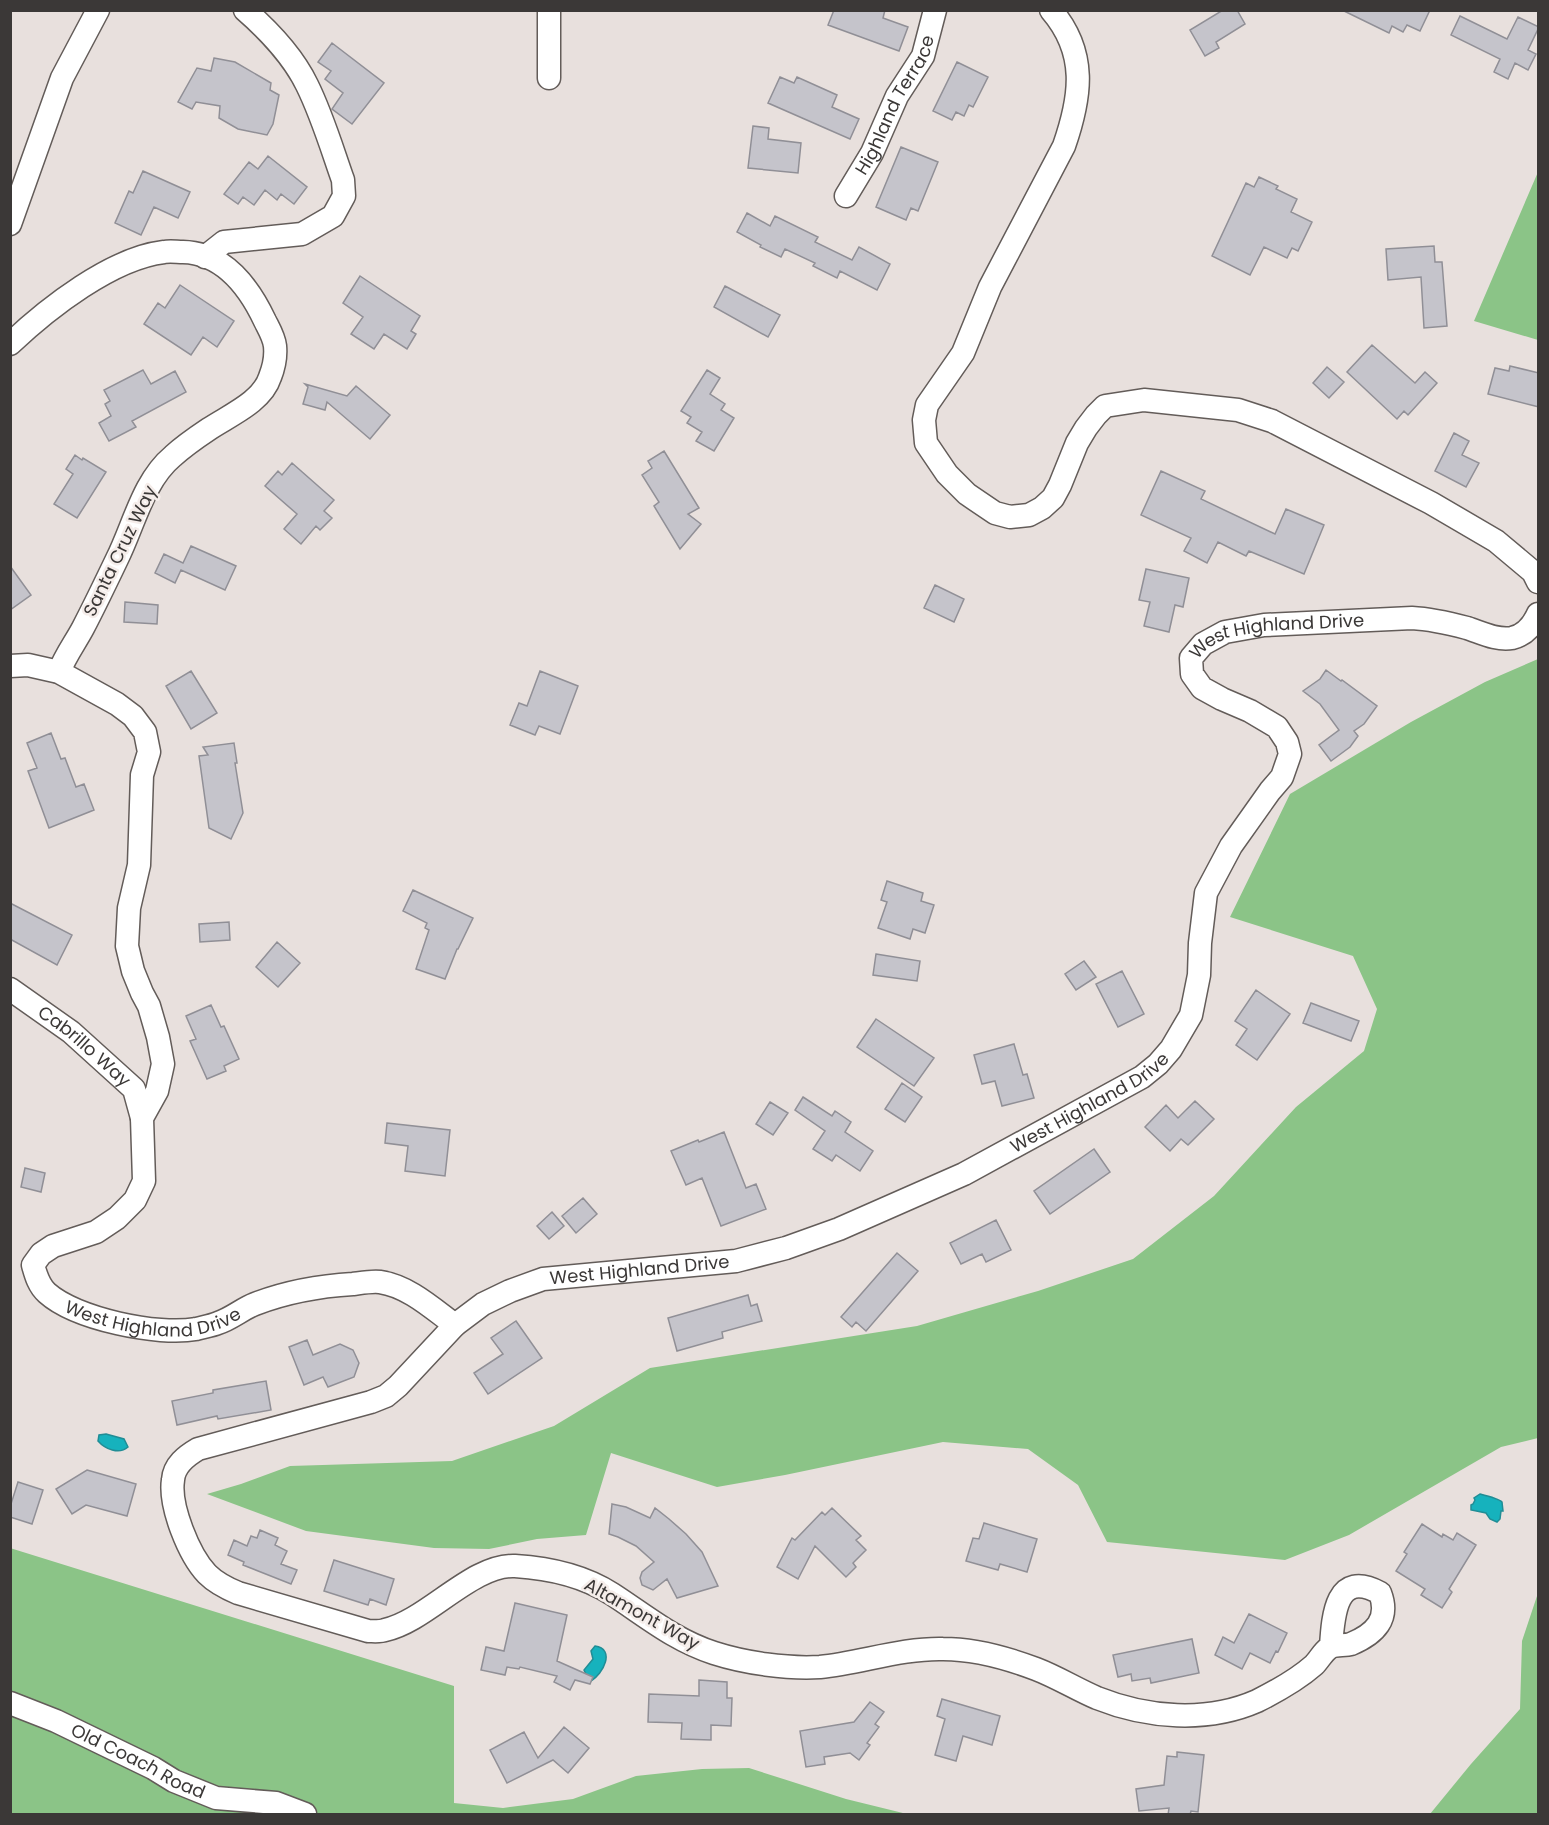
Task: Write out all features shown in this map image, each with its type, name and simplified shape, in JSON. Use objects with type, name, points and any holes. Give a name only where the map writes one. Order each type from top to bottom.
[{"type":"street","points":[[10,224],[62,78],[98,10]]},
{"type":"street","points":[[205,257],[224,242],[302,234],[333,216],[344,196],[343,180],[307,83],[287,55],[245,10]]},
{"type":"street","points":[[549,10],[549,78]]},
{"type":"street","name":"Highland Terrace","points":[[846,196],[872,153],[897,96],[923,56],[935,10]]},
{"type":"street","points":[[1052,10],[1067,33],[1077,57],[1079,79],[1077,100],[1064,146],[990,287],[963,353],[927,405],[924,420],[926,443],[947,474],[967,494],[995,513],[1010,517],[1029,515],[1042,508],[1053,498],[1077,443],[1086,428],[1105,406],[1144,400],[1238,410],[1272,422],[1431,503],[1496,541],[1533,572],[1539,582]]},
{"type":"street","name":"Santa Cruz Way","points":[[10,344],[85,285],[130,261],[164,252],[191,252],[218,262],[234,274],[257,303],[273,338],[275,359],[266,386],[247,405],[207,430],[172,456],[161,468],[147,491],[119,554],[59,672]]},
{"type":"street","name":"West Highland Drive","points":[[142,1118],[144,1181],[135,1200],[117,1218],[96,1232],[53,1246],[41,1254],[33,1265],[37,1280],[47,1293],[56,1299],[86,1314],[142,1328],[193,1329],[219,1323],[253,1305],[289,1293],[317,1287],[379,1282],[402,1288],[455,1325],[483,1304],[543,1279],[736,1261],[818,1237],[964,1174],[1142,1077],[1171,1049],[1191,1015],[1199,975],[1206,893],[1231,846],[1282,777],[1290,754],[1287,742],[1277,728],[1250,711],[1202,688],[1192,674],[1191,658],[1203,644],[1225,632],[1264,625],[1412,618],[1430,619],[1498,638],[1511,638],[1528,630],[1539,614]]},
{"type":"street","points":[[10,666],[28,664],[59,672],[117,704],[133,716],[145,732],[149,752],[142,776],[139,865],[129,908],[127,946],[133,971],[149,1006],[163,1064],[157,1091],[142,1118]]},
{"type":"street","name":"Cabrillo Way","points":[[10,989],[71,1032],[134,1089],[142,1118]]},
{"type":"street","name":"Altamont Way","points":[[455,1325],[386,1396],[198,1449],[185,1456],[177,1467],[173,1480],[175,1504],[182,1533],[205,1572],[219,1585],[238,1593],[368,1631],[385,1630],[401,1624],[474,1578],[494,1570],[512,1566],[568,1574],[610,1593],[675,1637],[714,1653],[737,1659],[786,1666],[818,1667],[894,1654],[941,1649],[962,1650],[1001,1657],[1028,1666],[1117,1705],[1171,1716],[1215,1713],[1255,1702],[1291,1683],[1330,1647]]},
{"type":"street","name":"Old Coach Road","points":[[10,1703],[56,1721],[153,1768],[174,1781],[216,1798],[276,1803],[305,1815]]},
{"type":"green space","points":[[1538,172],[1538,340],[1474,321]]},
{"type":"green space","points":[[1538,659],[1538,1438],[1501,1447],[1349,1535],[1285,1560],[1107,1542],[1078,1485],[1028,1449],[943,1442],[717,1487],[611,1453],[586,1535],[537,1539],[489,1549],[434,1548],[306,1531],[207,1494],[290,1466],[452,1461],[554,1426],[650,1368],[917,1326],[1038,1291],[1133,1259],[1214,1196],[1296,1107],[1364,1051],[1377,1009],[1353,956],[1230,917],[1290,794],[1411,722],[1485,682]]},
{"type":"green space","points":[[10,1548],[454,1686],[454,1803],[503,1808],[573,1799],[636,1776],[702,1769],[749,1768],[846,1799],[907,1814],[11,1814]]},
{"type":"green space","points":[[1538,1593],[1538,1814],[1430,1814],[1520,1709],[1522,1641]]},
{"type":"water","points":[[106,1434],[124,1439],[128,1447],[116,1451],[104,1446],[98,1441],[99,1435]]},
{"type":"water","points":[[1480,1494],[1502,1502],[1503,1511],[1497,1522],[1490,1519],[1486,1513],[1471,1510],[1474,1498]]},
{"type":"water","points":[[595,1646],[605,1652],[606,1657],[600,1673],[591,1681],[584,1670],[593,1659],[591,1651]]},
{"type":"building","points":[[834,10],[885,10],[883,18],[908,27],[899,51],[828,25]]},
{"type":"building","points":[[1223,10],[1237,10],[1245,24],[1216,42],[1219,48],[1205,56],[1190,30]]},
{"type":"building","points":[[1342,10],[1430,10],[1420,31],[1407,25],[1403,32],[1392,26],[1389,33]]},
{"type":"building","points":[[1460,16],[1507,39],[1518,17],[1539,27],[1528,50],[1536,54],[1528,70],[1515,63],[1508,79],[1494,72],[1500,59],[1451,35]]},
{"type":"building","points":[[332,43],[384,83],[352,124],[332,109],[343,93],[325,79],[331,71],[318,62]]},
{"type":"building","points":[[214,58],[235,62],[271,83],[270,90],[279,95],[273,124],[267,135],[238,129],[219,118],[220,106],[196,102],[192,109],[178,102],[197,68],[211,71]]},
{"type":"building","points":[[957,62],[988,77],[973,107],[969,105],[964,116],[956,112],[952,120],[933,111]]},
{"type":"building","points":[[780,77],[794,83],[797,77],[837,95],[832,107],[859,119],[850,139],[768,103]]},
{"type":"building","points":[[753,126],[769,128],[768,139],[801,143],[798,173],[748,168]]},
{"type":"building","points":[[901,147],[938,162],[918,211],[911,208],[906,220],[876,207]]},
{"type":"building","points":[[268,156],[307,187],[294,204],[281,194],[277,200],[265,190],[254,205],[243,197],[238,204],[224,194],[249,162],[258,169]]},
{"type":"building","points":[[143,171],[190,192],[178,218],[154,207],[141,235],[115,223],[129,191],[133,193]]},
{"type":"building","points":[[1259,177],[1278,186],[1276,189],[1297,199],[1291,212],[1312,222],[1298,251],[1292,248],[1287,258],[1264,247],[1250,275],[1212,256],[1246,183],[1254,187]]},
{"type":"building","points":[[747,213],[770,226],[775,216],[818,237],[815,242],[852,260],[859,247],[890,264],[877,290],[840,271],[837,278],[813,266],[815,263],[785,249],[781,257],[737,232]]},
{"type":"building","points":[[1434,246],[1435,262],[1442,262],[1447,326],[1424,328],[1421,277],[1388,280],[1386,249]]},
{"type":"building","points":[[360,276],[420,316],[411,331],[416,334],[407,349],[384,334],[374,349],[351,334],[363,317],[343,303]]},
{"type":"building","points":[[180,285],[234,321],[217,347],[203,337],[191,355],[144,324],[158,303],[165,308]]},
{"type":"building","points":[[725,286],[780,315],[768,337],[714,307]]},
{"type":"building","points":[[1372,345],[1415,383],[1425,372],[1437,383],[1408,415],[1404,411],[1397,419],[1347,372]]},
{"type":"building","points":[[1510,366],[1539,373],[1539,407],[1488,394],[1495,368],[1509,371]]},
{"type":"building","points":[[1327,367],[1344,382],[1329,398],[1313,383]]},
{"type":"building","points":[[143,370],[151,384],[175,371],[186,392],[132,421],[136,427],[109,441],[99,423],[111,416],[105,404],[110,401],[104,390]]},
{"type":"building","points":[[707,370],[720,378],[710,394],[725,404],[721,410],[734,418],[714,451],[696,441],[702,432],[687,423],[691,417],[681,411]]},
{"type":"building","points":[[305,384],[347,396],[356,386],[390,415],[370,439],[327,402],[325,410],[303,404],[308,387]]},
{"type":"building","points":[[1454,433],[1469,441],[1462,455],[1479,463],[1466,487],[1435,471]]},
{"type":"building","points":[[664,451],[699,508],[688,514],[701,524],[680,549],[654,506],[659,502],[642,475],[652,468],[648,461]]},
{"type":"building","points":[[75,455],[106,472],[77,518],[54,504],[73,474],[66,469]]},
{"type":"building","points":[[292,463],[334,500],[324,511],[332,518],[320,530],[316,526],[301,544],[284,529],[297,514],[265,486],[278,471],[282,475]]},
{"type":"building","points":[[1161,471],[1205,491],[1201,499],[1275,534],[1286,509],[1324,525],[1304,574],[1249,551],[1246,556],[1218,542],[1207,563],[1184,551],[1191,538],[1141,515]]},
{"type":"building","points":[[191,546],[236,566],[225,590],[181,570],[175,583],[155,573],[164,554],[183,563]]},
{"type":"building","points":[[10,566],[31,595],[10,610]]},
{"type":"building","points":[[1146,569],[1189,578],[1183,607],[1175,605],[1169,632],[1144,626],[1150,602],[1139,600]]},
{"type":"building","points":[[935,585],[964,599],[954,622],[924,608]]},
{"type":"building","points":[[125,602],[158,605],[157,624],[124,622]]},
{"type":"building","points":[[1326,670],[1377,706],[1364,724],[1354,731],[1358,736],[1350,747],[1331,761],[1319,745],[1339,730],[1320,704],[1303,691],[1320,679]]},
{"type":"building","points":[[191,671],[217,713],[191,729],[166,686]]},
{"type":"building","points":[[540,671],[578,686],[560,734],[539,726],[535,735],[510,725],[519,703],[527,706]]},
{"type":"building","points":[[51,733],[61,759],[65,758],[76,787],[84,784],[94,810],[49,828],[28,771],[37,768],[27,743]]},
{"type":"building","points":[[234,743],[243,813],[231,839],[209,828],[199,756],[208,755],[203,747]]},
{"type":"building","points":[[887,881],[923,893],[921,901],[934,905],[925,933],[913,929],[910,939],[878,928],[887,902],[881,900]]},
{"type":"building","points":[[413,890],[473,918],[445,979],[416,969],[429,930],[425,928],[427,923],[403,911]]},
{"type":"building","points":[[10,903],[72,935],[57,965],[10,939]]},
{"type":"building","points":[[229,922],[230,940],[200,942],[199,924]]},
{"type":"building","points":[[277,942],[300,963],[278,987],[256,967]]},
{"type":"building","points":[[876,954],[920,961],[917,981],[873,975]]},
{"type":"building","points":[[1084,961],[1096,977],[1076,990],[1065,974]]},
{"type":"building","points":[[1122,971],[1144,1014],[1118,1027],[1096,984]]},
{"type":"building","points":[[1256,990],[1290,1014],[1257,1060],[1236,1045],[1247,1029],[1235,1021]]},
{"type":"building","points":[[1311,1003],[1359,1021],[1351,1041],[1303,1023]]},
{"type":"building","points":[[211,1005],[221,1027],[224,1026],[239,1059],[224,1066],[226,1071],[207,1079],[190,1041],[196,1039],[186,1016]]},
{"type":"building","points":[[876,1019],[934,1058],[914,1086],[857,1047]]},
{"type":"building","points":[[1014,1044],[1023,1075],[1027,1074],[1034,1098],[1002,1106],[995,1081],[982,1084],[974,1055]]},
{"type":"building","points":[[902,1083],[922,1097],[905,1122],[885,1109]]},
{"type":"building","points":[[803,1097],[832,1116],[835,1111],[851,1122],[845,1132],[873,1151],[860,1171],[836,1155],[832,1161],[813,1149],[825,1131],[795,1110]]},
{"type":"building","points":[[1195,1101],[1214,1119],[1188,1145],[1181,1139],[1170,1151],[1145,1127],[1166,1105],[1178,1118]]},
{"type":"building","points":[[770,1102],[788,1113],[773,1135],[756,1124]]},
{"type":"building","points":[[387,1123],[450,1130],[445,1176],[405,1171],[408,1146],[385,1143]]},
{"type":"building","points":[[724,1132],[746,1188],[756,1184],[766,1209],[721,1226],[702,1178],[686,1185],[671,1151]]},
{"type":"building","points":[[1094,1149],[1110,1172],[1050,1214],[1034,1191]]},
{"type":"building","points":[[25,1168],[45,1173],[41,1192],[21,1187]]},
{"type":"building","points":[[583,1198],[597,1214],[576,1233],[562,1216]]},
{"type":"building","points":[[552,1212],[564,1226],[549,1239],[537,1226]]},
{"type":"building","points":[[996,1220],[1011,1250],[986,1262],[982,1254],[961,1264],[950,1243]]},
{"type":"building","points":[[897,1253],[918,1271],[866,1331],[856,1322],[852,1327],[841,1317]]},
{"type":"building","points":[[748,1295],[751,1306],[757,1304],[762,1321],[722,1332],[723,1338],[677,1351],[668,1318]]},
{"type":"building","points":[[516,1321],[542,1358],[488,1394],[474,1373],[503,1354],[491,1338]]},
{"type":"building","points":[[307,1340],[313,1355],[340,1344],[353,1350],[359,1363],[354,1377],[328,1387],[323,1377],[304,1385],[289,1347]]},
{"type":"building","points":[[266,1381],[271,1410],[218,1419],[217,1416],[177,1425],[172,1401],[213,1393],[213,1390]]},
{"type":"building","points":[[87,1470],[136,1484],[127,1516],[86,1505],[72,1514],[56,1489]]},
{"type":"building","points":[[18,1482],[43,1490],[32,1524],[10,1517],[10,1507]]},
{"type":"building","points":[[612,1504],[626,1507],[650,1518],[655,1508],[686,1534],[702,1552],[718,1586],[677,1598],[667,1579],[653,1590],[642,1585],[640,1578],[642,1572],[654,1562],[636,1546],[609,1534]]},
{"type":"building","points":[[832,1508],[861,1536],[856,1540],[866,1550],[853,1563],[856,1567],[846,1577],[815,1546],[798,1579],[777,1567],[792,1538],[795,1540],[822,1512],[825,1515]]},
{"type":"building","points":[[984,1523],[1037,1539],[1027,1572],[1000,1564],[998,1570],[966,1561],[973,1538],[979,1539]]},
{"type":"building","points":[[1422,1524],[1442,1537],[1443,1534],[1453,1540],[1457,1533],[1476,1545],[1449,1589],[1452,1592],[1442,1608],[1421,1595],[1425,1589],[1396,1571],[1407,1554],[1404,1552]]},
{"type":"building","points":[[260,1530],[278,1538],[275,1545],[287,1551],[281,1564],[297,1570],[291,1584],[243,1565],[244,1562],[228,1555],[234,1540],[247,1546],[251,1536],[257,1538]]},
{"type":"building","points":[[334,1560],[394,1579],[386,1605],[370,1599],[368,1605],[324,1591]]},
{"type":"building","points":[[515,1603],[567,1615],[557,1661],[593,1677],[590,1684],[575,1680],[570,1690],[554,1682],[557,1676],[520,1667],[519,1669],[507,1667],[505,1675],[481,1670],[486,1647],[504,1651]]},
{"type":"building","points":[[1249,1614],[1287,1633],[1270,1663],[1250,1653],[1242,1669],[1215,1655],[1223,1637],[1234,1643]]},
{"type":"building","points":[[1192,1639],[1199,1673],[1151,1683],[1150,1678],[1132,1681],[1131,1674],[1118,1677],[1113,1655]]},
{"type":"building","points":[[699,1680],[727,1682],[727,1698],[732,1698],[731,1726],[711,1725],[711,1740],[681,1739],[682,1723],[648,1722],[649,1694],[699,1696]]},
{"type":"building","points":[[942,1699],[1000,1716],[992,1745],[963,1736],[956,1761],[935,1755],[945,1719],[937,1716]]},
{"type":"building","points":[[870,1702],[884,1712],[875,1724],[879,1727],[867,1743],[870,1745],[859,1760],[850,1753],[824,1757],[825,1764],[806,1767],[800,1731],[854,1722]]},
{"type":"building","points":[[564,1727],[589,1748],[568,1773],[553,1760],[507,1783],[490,1750],[524,1732],[538,1758]]},
{"type":"building","points":[[1177,1752],[1204,1755],[1198,1812],[1191,1811],[1190,1815],[1168,1815],[1169,1808],[1139,1811],[1136,1789],[1164,1785],[1167,1756],[1177,1757]]}]
